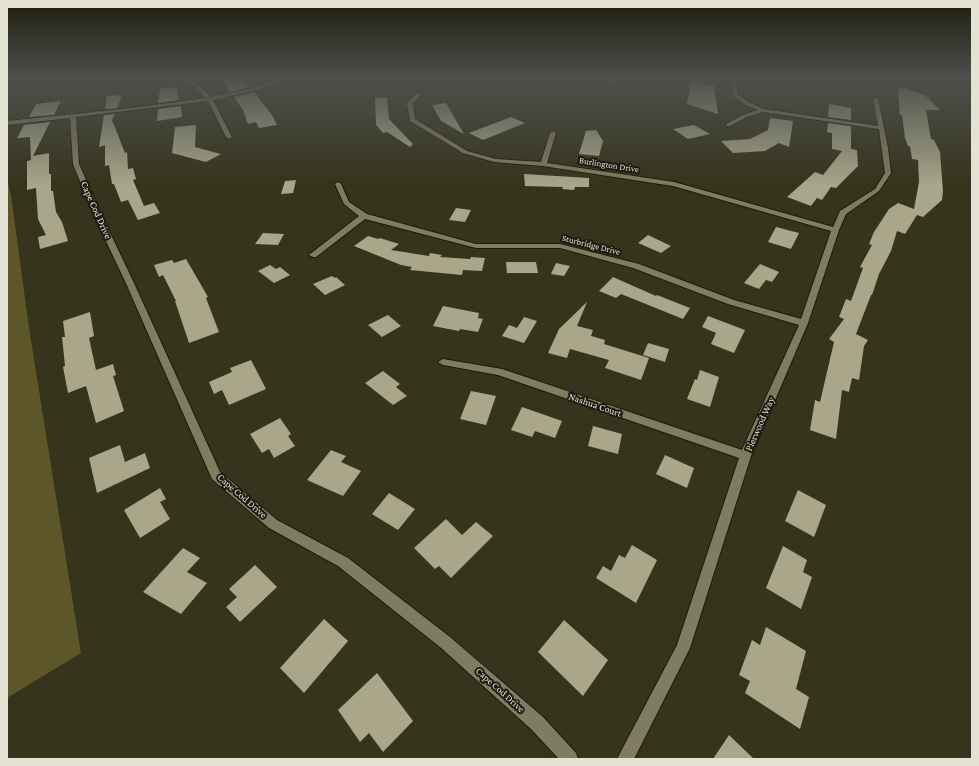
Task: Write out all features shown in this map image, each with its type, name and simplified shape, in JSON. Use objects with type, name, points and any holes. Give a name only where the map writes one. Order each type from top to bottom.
[{"type":"street","points":[[7,123],[83,115]]},
{"type":"street","points":[[218,115],[229,137]]},
{"type":"street","name":"Burlington Drive","points":[[411,115],[412,120],[465,152],[496,161],[543,164],[674,184],[835,230]]},
{"type":"street","points":[[728,126],[749,115]]},
{"type":"street","points":[[794,115],[881,128]]},
{"type":"street","name":"Pierwood Way","points":[[625,759],[683,648],[745,456],[804,323],[835,230],[844,213],[877,190],[888,173],[879,115]]},
{"type":"street","name":"Cape Cod Drive","points":[[73,116],[76,164],[98,216],[129,281],[216,475],[273,524],[343,562],[445,642],[537,723],[570,759]]},
{"type":"street","points":[[543,164],[553,133]]},
{"type":"street","name":"Sturbridge Drive","points":[[338,184],[346,203],[364,216],[476,246],[560,246],[636,266],[731,302],[804,323]]},
{"type":"street","points":[[313,255],[364,216]]},
{"type":"street","name":"Nashua Court","points":[[443,362],[499,372],[745,456]]},
{"type":"shaded area","points":[[7,179],[11,195],[29,328],[81,653],[7,698]]},
{"type":"building","points":[[30,115],[54,115],[54,115],[29,117]]},
{"type":"building","points":[[104,115],[115,115],[112,120],[125,153],[127,152],[128,169],[133,168],[136,179],[133,180],[144,206],[154,203],[160,213],[138,220],[128,200],[121,202],[114,184],[112,184],[109,165],[105,166],[105,145],[99,147]]},
{"type":"building","points":[[158,115],[182,115],[182,117],[157,121]]},
{"type":"building","points":[[245,115],[272,115],[277,125],[259,128],[256,122],[248,124]]},
{"type":"building","points":[[376,115],[389,115],[389,119],[413,144],[410,147],[387,132],[383,133],[376,125]]},
{"type":"building","points":[[437,115],[453,115],[464,134],[441,121]]},
{"type":"building","points":[[828,115],[851,115],[851,120],[828,117]]},
{"type":"building","points":[[900,115],[927,115],[931,139],[934,140],[940,152],[943,191],[942,200],[923,217],[917,215],[905,234],[897,231],[891,251],[879,274],[856,334],[868,340],[864,346],[859,380],[852,378],[849,392],[842,390],[836,439],[810,430],[815,400],[820,402],[834,342],[829,339],[844,319],[839,317],[846,299],[851,301],[863,268],[860,267],[872,245],[869,244],[874,232],[889,209],[898,203],[914,209],[919,182],[918,160],[912,159],[910,146],[908,146],[905,138],[902,115]]},
{"type":"building","points":[[511,117],[525,123],[483,140],[469,133]]},
{"type":"building","points":[[770,118],[793,121],[789,147],[779,143],[765,151],[733,153],[721,141],[750,139],[768,130]]},
{"type":"building","points":[[50,122],[33,156],[49,153],[51,191],[53,191],[56,212],[62,222],[68,241],[40,249],[38,237],[46,235],[38,219],[36,188],[27,190],[27,161],[31,160],[30,137],[17,138],[24,125]]},
{"type":"building","points":[[828,123],[851,126],[851,149],[857,150],[858,166],[836,188],[831,187],[822,200],[817,198],[811,206],[787,197],[815,172],[823,175],[842,151],[832,149],[832,133],[827,132]]},
{"type":"building","points":[[196,125],[195,147],[221,154],[206,162],[172,153],[175,127]]},
{"type":"building","points":[[694,125],[710,134],[688,139],[673,129]]},
{"type":"building","points":[[596,130],[603,141],[599,156],[579,154],[586,131]]},
{"type":"building","points":[[524,174],[589,178],[589,187],[575,187],[574,190],[562,189],[563,187],[525,186]]},
{"type":"building","points":[[296,180],[293,193],[281,194],[285,181]]},
{"type":"building","points":[[456,208],[471,210],[465,222],[449,220]]},
{"type":"building","points":[[776,227],[799,233],[791,249],[768,242]]},
{"type":"building","points":[[263,233],[284,234],[278,245],[255,244]]},
{"type":"building","points":[[648,235],[671,246],[661,253],[638,243]]},
{"type":"building","points":[[368,236],[399,244],[391,250],[429,256],[430,253],[442,255],[440,257],[470,259],[471,257],[485,258],[482,271],[463,270],[462,275],[410,270],[412,267],[401,265],[354,246]]},
{"type":"building","points":[[186,259],[208,297],[206,298],[219,332],[189,343],[176,301],[163,275],[159,277],[154,265],[172,260],[174,263]]},
{"type":"building","points":[[506,262],[536,262],[538,273],[507,273]]},
{"type":"building","points":[[556,263],[570,266],[564,276],[551,274]]},
{"type":"building","points":[[760,264],[779,272],[772,282],[766,280],[759,289],[744,283]]},
{"type":"building","points":[[270,265],[276,269],[280,267],[290,275],[274,283],[258,271]]},
{"type":"building","points":[[332,276],[335,278],[336,277],[345,285],[325,295],[313,284]]},
{"type":"building","points":[[613,277],[656,296],[657,295],[690,308],[683,319],[621,294],[616,298],[599,291]]},
{"type":"building","points":[[587,302],[577,326],[593,330],[591,336],[605,340],[604,344],[649,358],[641,380],[605,368],[609,360],[570,349],[567,358],[548,353],[559,329]]},
{"type":"building","points":[[443,306],[479,313],[478,318],[483,319],[478,332],[460,329],[459,331],[433,326]]},
{"type":"building","points":[[90,312],[94,336],[89,338],[96,370],[113,364],[116,375],[113,376],[124,411],[96,423],[86,386],[68,393],[63,367],[65,366],[62,337],[65,337],[63,321]]},
{"type":"building","points":[[388,315],[401,326],[382,337],[368,325]]},
{"type":"building","points":[[708,316],[745,330],[734,353],[711,344],[716,333],[702,327]]},
{"type":"building","points":[[524,317],[537,321],[524,343],[502,336],[509,325],[517,328]]},
{"type":"building","points":[[648,343],[669,349],[665,362],[643,355]]},
{"type":"building","points":[[251,360],[266,389],[229,405],[222,390],[214,394],[209,382],[232,372],[230,368]]},
{"type":"building","points":[[700,370],[719,377],[710,407],[687,399],[695,379],[697,380]]},
{"type":"building","points":[[383,371],[400,384],[396,387],[407,396],[393,405],[365,383]]},
{"type":"building","points":[[471,391],[496,396],[486,425],[460,419]]},
{"type":"building","points":[[522,407],[562,421],[555,438],[535,431],[532,437],[511,430]]},
{"type":"building","points":[[280,418],[291,434],[288,436],[295,446],[274,458],[269,449],[262,453],[250,434]]},
{"type":"building","points":[[593,426],[622,434],[618,454],[588,446]]},
{"type":"building","points":[[120,445],[125,462],[145,453],[150,468],[97,493],[89,458]]},
{"type":"building","points":[[331,450],[346,456],[341,462],[361,471],[343,496],[307,480]]},
{"type":"building","points":[[665,455],[694,468],[687,488],[656,474]]},
{"type":"building","points":[[160,488],[166,499],[160,502],[170,519],[140,538],[124,510]]},
{"type":"building","points":[[798,490],[826,505],[814,537],[785,521]]},
{"type":"building","points":[[389,493],[415,509],[398,530],[372,514]]},
{"type":"building","points":[[446,519],[462,535],[476,522],[493,536],[451,578],[439,566],[435,569],[414,548]]},
{"type":"building","points":[[632,545],[657,560],[636,603],[596,578],[603,566],[611,571],[619,555],[625,558]]},
{"type":"building","points":[[783,546],[807,560],[803,572],[812,577],[801,609],[766,588]]},
{"type":"building","points":[[183,548],[200,558],[187,572],[207,583],[181,614],[143,592]]},
{"type":"building","points":[[255,565],[277,587],[240,622],[226,607],[237,597],[229,589]]},
{"type":"building","points":[[324,619],[348,641],[304,693],[280,668]]},
{"type":"building","points":[[564,620],[608,660],[583,696],[538,652]]},
{"type":"building","points":[[766,627],[806,651],[796,689],[809,697],[800,729],[745,693],[750,681],[739,675],[752,640],[760,645]]},
{"type":"building","points":[[377,673],[413,721],[383,752],[369,733],[360,742],[338,710]]},
{"type":"building","points":[[729,735],[754,759],[713,759]]}]
